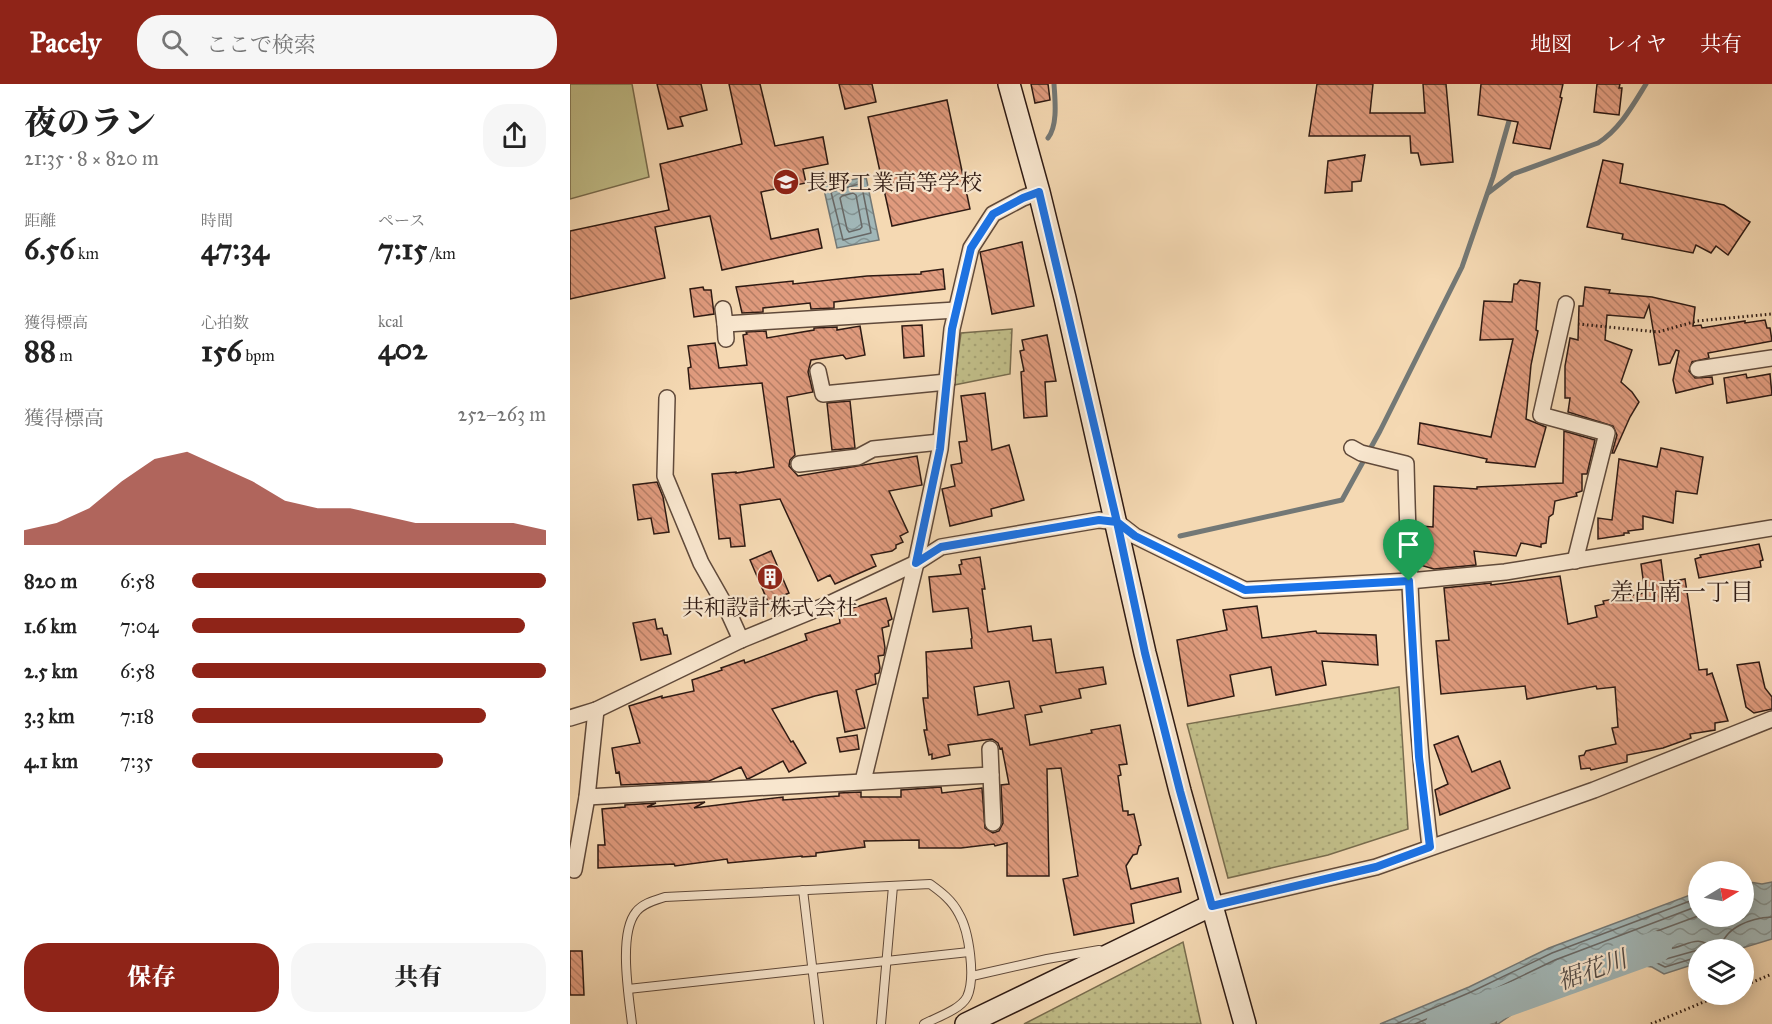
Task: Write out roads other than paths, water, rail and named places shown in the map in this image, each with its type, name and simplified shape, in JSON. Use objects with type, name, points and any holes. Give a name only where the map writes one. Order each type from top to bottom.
[{"type":"street","points":[[1009,84],[1039,192],[1117,522],[1145,653],[1180,791],[1245,1024]]},
{"type":"street","points":[[863,781],[916,563],[940,442],[952,329],[971,248],[993,214],[1039,192]]},
{"type":"street","points":[[1566,304],[1541,415],[1607,433],[1575,561]]},
{"type":"street","points":[[725,324],[956,310]]},
{"type":"street","points":[[1698,369],[1772,358]]},
{"type":"street","points":[[818,371],[823,394],[947,382]]},
{"type":"street","points":[[667,398],[665,476],[701,562],[741,640]]},
{"type":"street","points":[[799,464],[858,457],[873,449],[940,442]]},
{"type":"street","points":[[1362,452],[1406,464],[1409,581],[1419,757],[1430,847]]},
{"type":"street","points":[[570,718],[596,710],[741,640],[829,604],[916,563],[941,547],[1099,520],[1117,522],[1135,536],[1245,590],[1409,581],[1504,572],[1772,528]]},
{"type":"street","points":[[574,870],[587,797],[596,710]]},
{"type":"street","points":[[966,1024],[1112,952],[1215,914],[1376,867],[1594,790],[1772,719]]},
{"type":"street","points":[[990,749],[993,824]]},
{"type":"street","points":[[587,797],[991,775]]},
{"type":"lane","points":[[632,1024],[625,949],[636,911],[649,902],[665,897],[930,884],[946,896],[959,912],[964,926],[972,976],[967,997],[958,1006],[924,1024]]},
{"type":"lane","points":[[881,1024],[893,886]]},
{"type":"lane","points":[[803,890],[819,1024]]},
{"type":"lane","points":[[972,976],[1058,957],[1102,950],[1112,952]]},
{"type":"lane","points":[[628,989],[969,952]]},
{"type":"water","points":[[866,177],[879,240],[837,248],[823,185]]},
{"type":"water","points":[[1772,882],[1772,939],[1754,944],[1754,939],[1688,939],[1688,966],[1664,974],[1652,967],[1616,962],[1560,982],[1552,998],[1514,1013],[1498,1024],[1380,1024],[1469,987],[1549,948],[1688,896],[1688,927],[1754,927],[1754,883]]},
{"type":"waterway","points":[[1048,138],[1055,119],[1054,84]]},
{"type":"waterway","points":[[1488,193],[1513,174],[1598,143],[1619,124],[1646,84]]},
{"type":"waterway","points":[[1180,536],[1342,500],[1380,431],[1462,267],[1493,177],[1511,114]]},
{"type":"waterway","name":"裾花川","points":[[1442,1024],[1656,947]]},
{"type":"place","name":"長野工業高等学校","points":[[786,182]]},
{"type":"place","name":"共和設計株式会社","points":[[770,577]]},
{"type":"district","name":"差出南一丁目","points":[[1682,592]]}]
